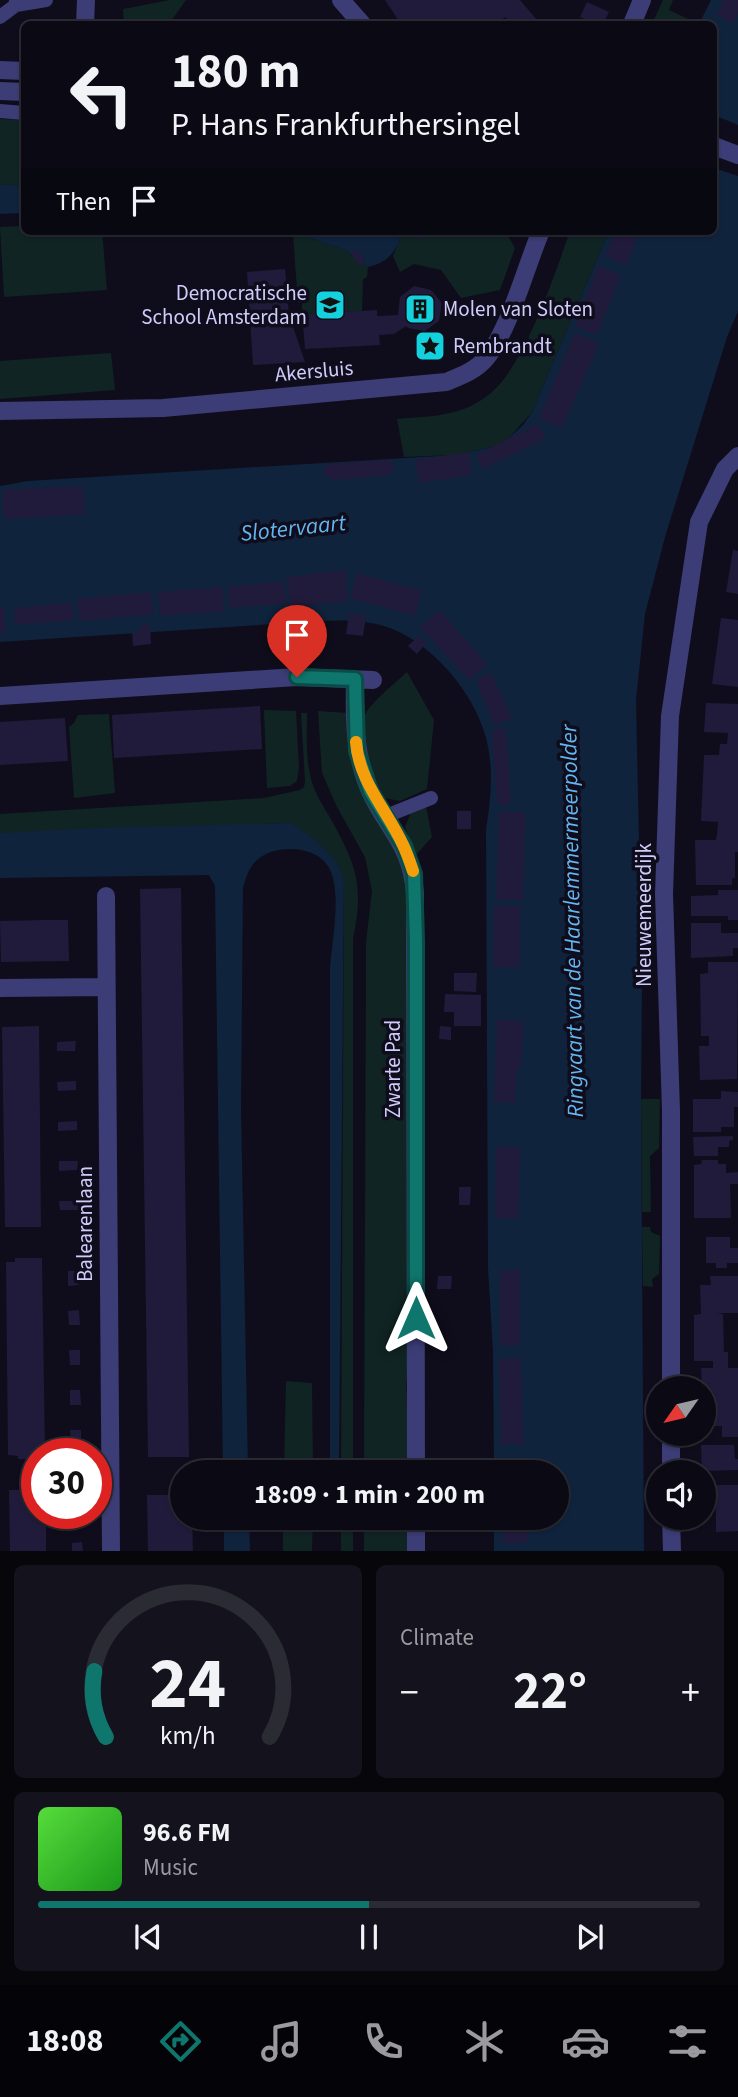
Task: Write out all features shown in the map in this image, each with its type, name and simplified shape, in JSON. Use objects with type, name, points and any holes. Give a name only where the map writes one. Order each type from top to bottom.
[{"type":"street","points":[[85,21],[86,0]]},
{"type":"street","points":[[341,0],[359,21]]},
{"type":"street","points":[[633,21],[642,0]]},
{"type":"street","points":[[0,70],[21,71]]},
{"type":"street","points":[[0,90],[21,92]]},
{"type":"street","points":[[717,147],[738,155]]},
{"type":"street","name":"Akersluis","points":[[0,411],[163,408],[446,382],[468,373],[487,357],[500,334],[539,235]]},
{"type":"street","name":"Nieuwemeerdijk","points":[[671,1376],[671,1111],[664,894],[670,716],[699,522],[725,469],[738,456]]},
{"type":"street","name":"Zwarte Pad","points":[[0,696],[297,677],[364,680],[357,751],[370,791],[404,846],[414,874],[416,1460]]},
{"type":"street","name":"Balearenlaan","points":[[106,896],[111,1551]]},
{"type":"street","points":[[0,988],[106,987]]},
{"type":"street","points":[[416,1530],[416,1551]]},
{"type":"street","points":[[671,1530],[671,1551]]},
{"type":"lane","points":[[0,17],[16,2],[46,0]]},
{"type":"lane","points":[[0,111],[21,113]]},
{"type":"lane","points":[[386,816],[431,798]]},
{"type":"green space","points":[[170,0],[186,0],[171,21],[124,21],[123,9]]},
{"type":"green space","points":[[663,0],[673,0],[669,10],[693,21],[653,21]]},
{"type":"green space","points":[[0,119],[21,120],[21,186],[0,184]]},
{"type":"green space","points":[[21,226],[21,235],[102,235],[107,290],[4,297],[0,227]]},
{"type":"green space","points":[[293,235],[345,250],[368,267],[367,277],[363,279],[362,311],[302,314],[302,303],[298,303]]},
{"type":"green space","points":[[399,235],[415,235],[416,239],[438,235],[507,235],[515,248],[500,290],[461,298],[441,270],[414,264],[400,272],[393,256]]},
{"type":"green space","points":[[569,235],[607,235],[532,412],[510,437],[497,446],[455,455],[404,457],[397,419],[465,409],[493,391],[505,377],[528,339]]},
{"type":"green space","points":[[111,353],[115,390],[0,399],[0,361]]},
{"type":"green space","points":[[407,672],[434,720],[427,789],[400,801],[379,797],[364,754],[361,731],[367,711]]},
{"type":"green space","points":[[264,710],[296,711],[299,767],[297,781],[290,786],[267,788]]},
{"type":"green space","points":[[318,711],[347,713],[349,754],[356,776],[396,848],[408,888],[409,1365],[406,1382],[409,1460],[364,1460],[366,942],[372,891],[365,857],[337,807],[322,773]]},
{"type":"green space","points":[[301,713],[307,713],[307,751],[311,779],[353,865],[358,891],[353,939],[353,1460],[341,1460],[344,879],[290,823],[0,834],[0,814],[264,798],[300,790],[305,781]]},
{"type":"green space","points":[[109,714],[115,793],[74,798],[69,727],[78,715]]},
{"type":"green space","points":[[426,806],[432,837],[415,856],[405,827],[411,812]]},
{"type":"green space","points":[[641,1099],[660,1099],[659,1148],[650,1156],[651,1212],[642,1212]]},
{"type":"green space","points":[[642,1227],[650,1227],[651,1232],[660,1236],[659,1274],[652,1279],[653,1287],[643,1286]]},
{"type":"green space","points":[[286,1381],[312,1383],[313,1460],[284,1460]]},
{"type":"green space","points":[[283,1530],[313,1530],[312,1551],[283,1551]]},
{"type":"green space","points":[[341,1530],[353,1530],[353,1551],[341,1551]]},
{"type":"green space","points":[[364,1530],[409,1530],[409,1551],[364,1551]]},
{"type":"water","points":[[711,0],[738,0],[738,311],[727,337],[665,537],[645,614],[636,700],[642,984],[644,1551],[494,1551],[494,1530],[569,1530],[569,1460],[494,1460],[493,1352],[488,1268],[486,829],[491,772],[489,749],[480,721],[461,686],[433,655],[401,633],[368,623],[320,621],[0,642],[0,486],[28,481],[455,455],[497,446],[523,425],[532,412],[607,235],[717,235],[717,21],[700,21]]},
{"type":"water","points":[[0,184],[21,186],[21,213],[0,214]]},
{"type":"water","points":[[285,235],[399,235],[400,238],[388,257],[368,267],[345,250],[309,238]]},
{"type":"water","points":[[290,823],[322,846],[344,879],[339,1460],[330,1460],[330,968],[335,919],[334,882],[331,872],[318,856],[308,852],[286,849],[275,851],[257,860],[249,870],[243,888],[241,1108],[248,1460],[223,1460],[215,886],[209,875],[0,878],[0,833]]},
{"type":"water","points":[[224,1530],[249,1530],[250,1551],[224,1551]]},
{"type":"pier","points":[[717,116],[738,125],[738,176],[717,169]]},
{"type":"building","points":[[385,0],[520,0],[537,20],[509,21],[505,17],[500,21],[399,21]]},
{"type":"building","points":[[724,0],[738,0],[738,13],[733,24],[717,15]]},
{"type":"building","points":[[587,2],[609,12],[604,21],[589,21],[580,17]]},
{"type":"building","points":[[416,235],[442,235],[416,239]]},
{"type":"building","points":[[614,235],[638,235],[626,265],[605,256]]},
{"type":"building","points":[[357,249],[366,260],[360,266],[351,254]]},
{"type":"building","points":[[598,266],[621,275],[597,335],[575,326]]},
{"type":"building","points":[[285,269],[289,315],[305,362],[253,365],[247,272]]},
{"type":"building","points":[[414,286],[431,290],[442,303],[439,321],[425,331],[406,326],[394,334],[379,335],[380,345],[305,349],[302,314],[377,310],[377,316],[398,315],[400,297]]},
{"type":"building","points":[[575,333],[599,343],[562,428],[539,418]]},
{"type":"building","points":[[538,424],[546,438],[483,469],[476,455]]},
{"type":"building","points":[[469,452],[472,475],[419,483],[415,460]]},
{"type":"building","points":[[390,460],[395,467],[389,475],[333,480],[324,475],[324,469],[329,464]]},
{"type":"building","points":[[83,486],[85,514],[4,519],[2,490]]},
{"type":"building","points":[[733,550],[738,551],[738,594],[726,592]]},
{"type":"building","points":[[345,570],[348,601],[291,607],[287,577]]},
{"type":"building","points":[[357,573],[422,591],[415,616],[350,598]]},
{"type":"building","points":[[284,581],[287,603],[229,608],[228,587]]},
{"type":"building","points":[[222,587],[224,611],[160,616],[158,592]]},
{"type":"building","points":[[151,592],[153,614],[79,621],[77,599]]},
{"type":"building","points":[[72,603],[74,620],[15,625],[14,608]]},
{"type":"building","points":[[0,607],[4,607],[6,633],[0,633]]},
{"type":"building","points":[[439,610],[487,664],[469,680],[420,627]]},
{"type":"building","points":[[349,613],[366,616],[363,636],[346,634]]},
{"type":"building","points":[[313,615],[313,633],[293,634],[292,616]]},
{"type":"building","points":[[721,618],[738,620],[738,687],[712,684]]},
{"type":"building","points":[[140,625],[150,625],[151,644],[133,646],[132,633],[140,632]]},
{"type":"building","points":[[418,636],[427,642],[417,654],[408,646]]},
{"type":"building","points":[[491,673],[512,718],[494,725],[476,680]]},
{"type":"building","points":[[706,703],[738,704],[738,852],[735,852],[735,878],[732,878],[732,885],[696,885],[695,840],[716,840],[718,822],[701,821],[704,755],[719,755],[720,744],[727,744],[728,733],[704,732]]},
{"type":"building","points":[[260,706],[262,749],[114,758],[112,715]]},
{"type":"building","points":[[65,718],[68,761],[0,765],[0,722]]},
{"type":"building","points":[[498,727],[503,727],[506,732],[511,799],[508,805],[504,806],[497,801],[492,735]]},
{"type":"building","points":[[457,811],[471,811],[471,829],[457,829]]},
{"type":"building","points":[[499,812],[525,812],[523,900],[496,900]]},
{"type":"building","points":[[181,888],[189,1457],[148,1457],[140,889]]},
{"type":"building","points":[[718,890],[738,890],[738,920],[728,920],[728,916],[691,916],[691,896],[718,895]]},
{"type":"building","points":[[494,906],[520,906],[520,967],[493,967]]},
{"type":"building","points":[[68,920],[69,961],[1,962],[0,921]]},
{"type":"building","points":[[691,923],[721,923],[721,933],[738,933],[738,948],[733,948],[733,956],[691,958]]},
{"type":"building","points":[[708,962],[738,962],[737,1079],[700,1080],[699,1046],[709,1046],[709,1036],[701,1036],[700,974],[708,973]]},
{"type":"building","points":[[454,973],[477,973],[476,992],[454,991]]},
{"type":"building","points":[[445,994],[481,995],[481,1026],[454,1026],[454,1012],[444,1012]]},
{"type":"building","points":[[497,1020],[523,1021],[521,1069],[516,1069],[515,1103],[494,1102]]},
{"type":"building","points":[[39,1026],[41,1227],[5,1227],[2,1027]]},
{"type":"building","points":[[440,1026],[451,1027],[451,1040],[439,1039]]},
{"type":"building","points":[[76,1041],[75,1051],[57,1051],[57,1042]]},
{"type":"building","points":[[76,1081],[76,1090],[58,1091],[57,1082]]},
{"type":"building","points":[[721,1091],[738,1092],[738,1107],[734,1107],[734,1127],[721,1127],[721,1132],[693,1132],[693,1099],[721,1099]]},
{"type":"building","points":[[77,1121],[77,1130],[58,1131],[58,1122]]},
{"type":"building","points":[[733,1136],[729,1147],[718,1147],[718,1156],[694,1156],[693,1137]]},
{"type":"building","points":[[496,1147],[520,1148],[518,1219],[495,1218]]},
{"type":"building","points":[[702,1160],[718,1160],[718,1164],[726,1164],[726,1173],[738,1172],[738,1184],[730,1184],[731,1218],[694,1218],[694,1165],[701,1164]]},
{"type":"building","points":[[59,1161],[78,1161],[77,1170],[59,1171]]},
{"type":"building","points":[[459,1187],[471,1187],[470,1205],[459,1205]]},
{"type":"building","points":[[59,1201],[78,1201],[78,1210],[60,1210]]},
{"type":"building","points":[[706,1237],[730,1237],[730,1248],[738,1248],[738,1263],[727,1263],[727,1268],[716,1268],[716,1263],[706,1263]]},
{"type":"building","points":[[15,1258],[42,1258],[45,1438],[21,1438],[21,1459],[8,1455],[6,1262],[15,1262]]},
{"type":"building","points":[[520,1270],[520,1345],[500,1345],[500,1271]]},
{"type":"building","points":[[68,1271],[78,1271],[79,1285],[68,1286]]},
{"type":"building","points":[[438,1276],[452,1276],[451,1289],[437,1289]]},
{"type":"building","points":[[710,1276],[738,1276],[738,1313],[716,1313],[723,1314],[724,1352],[728,1352],[728,1368],[738,1368],[738,1437],[722,1437],[722,1426],[716,1426],[716,1376],[701,1376],[701,1368],[713,1368],[713,1361],[694,1361],[694,1315],[701,1314],[700,1285],[711,1285]]},
{"type":"building","points":[[79,1310],[80,1325],[69,1325],[68,1311]]},
{"type":"building","points":[[69,1350],[80,1350],[80,1365],[70,1365]]},
{"type":"building","points":[[521,1358],[523,1444],[501,1444],[499,1359]]},
{"type":"building","points":[[70,1390],[80,1390],[81,1405],[70,1405]]},
{"type":"building","points":[[70,1430],[81,1430],[81,1438],[71,1438]]},
{"type":"building","points":[[734,1445],[738,1470],[716,1471],[716,1460],[702,1460],[701,1446]]},
{"type":"building","points":[[716,1485],[738,1485],[738,1531],[716,1530]]},
{"type":"building","points":[[9,1490],[21,1490],[21,1529],[46,1529],[46,1551],[10,1551]]},
{"type":"building","points":[[147,1495],[170,1495],[170,1530],[192,1530],[193,1551],[148,1551]]},
{"type":"building","points":[[503,1530],[527,1530],[527,1543],[503,1543]]},
{"type":"building","points":[[82,1542],[83,1551],[72,1551],[72,1543]]},
{"type":"slow traffic","points":[[356,742],[370,791],[404,846],[413,871]]},
{"type":"place","name":"Democratische School Amsterdam","points":[[330,305]]},
{"type":"place","name":"Molen van Sloten","points":[[420,309]]},
{"type":"place","name":"Rembrandt","points":[[430,346]]},
{"type":"route","points":[[297,677],[355,679],[357,751],[370,791],[404,846],[414,874],[416,1318]]},
{"type":"water label","name":"Slotervaart","points":[[293,528]]},
{"type":"water label","name":"Ringvaart van de Haarlemmermeerpolder","points":[[572,921]]}]
